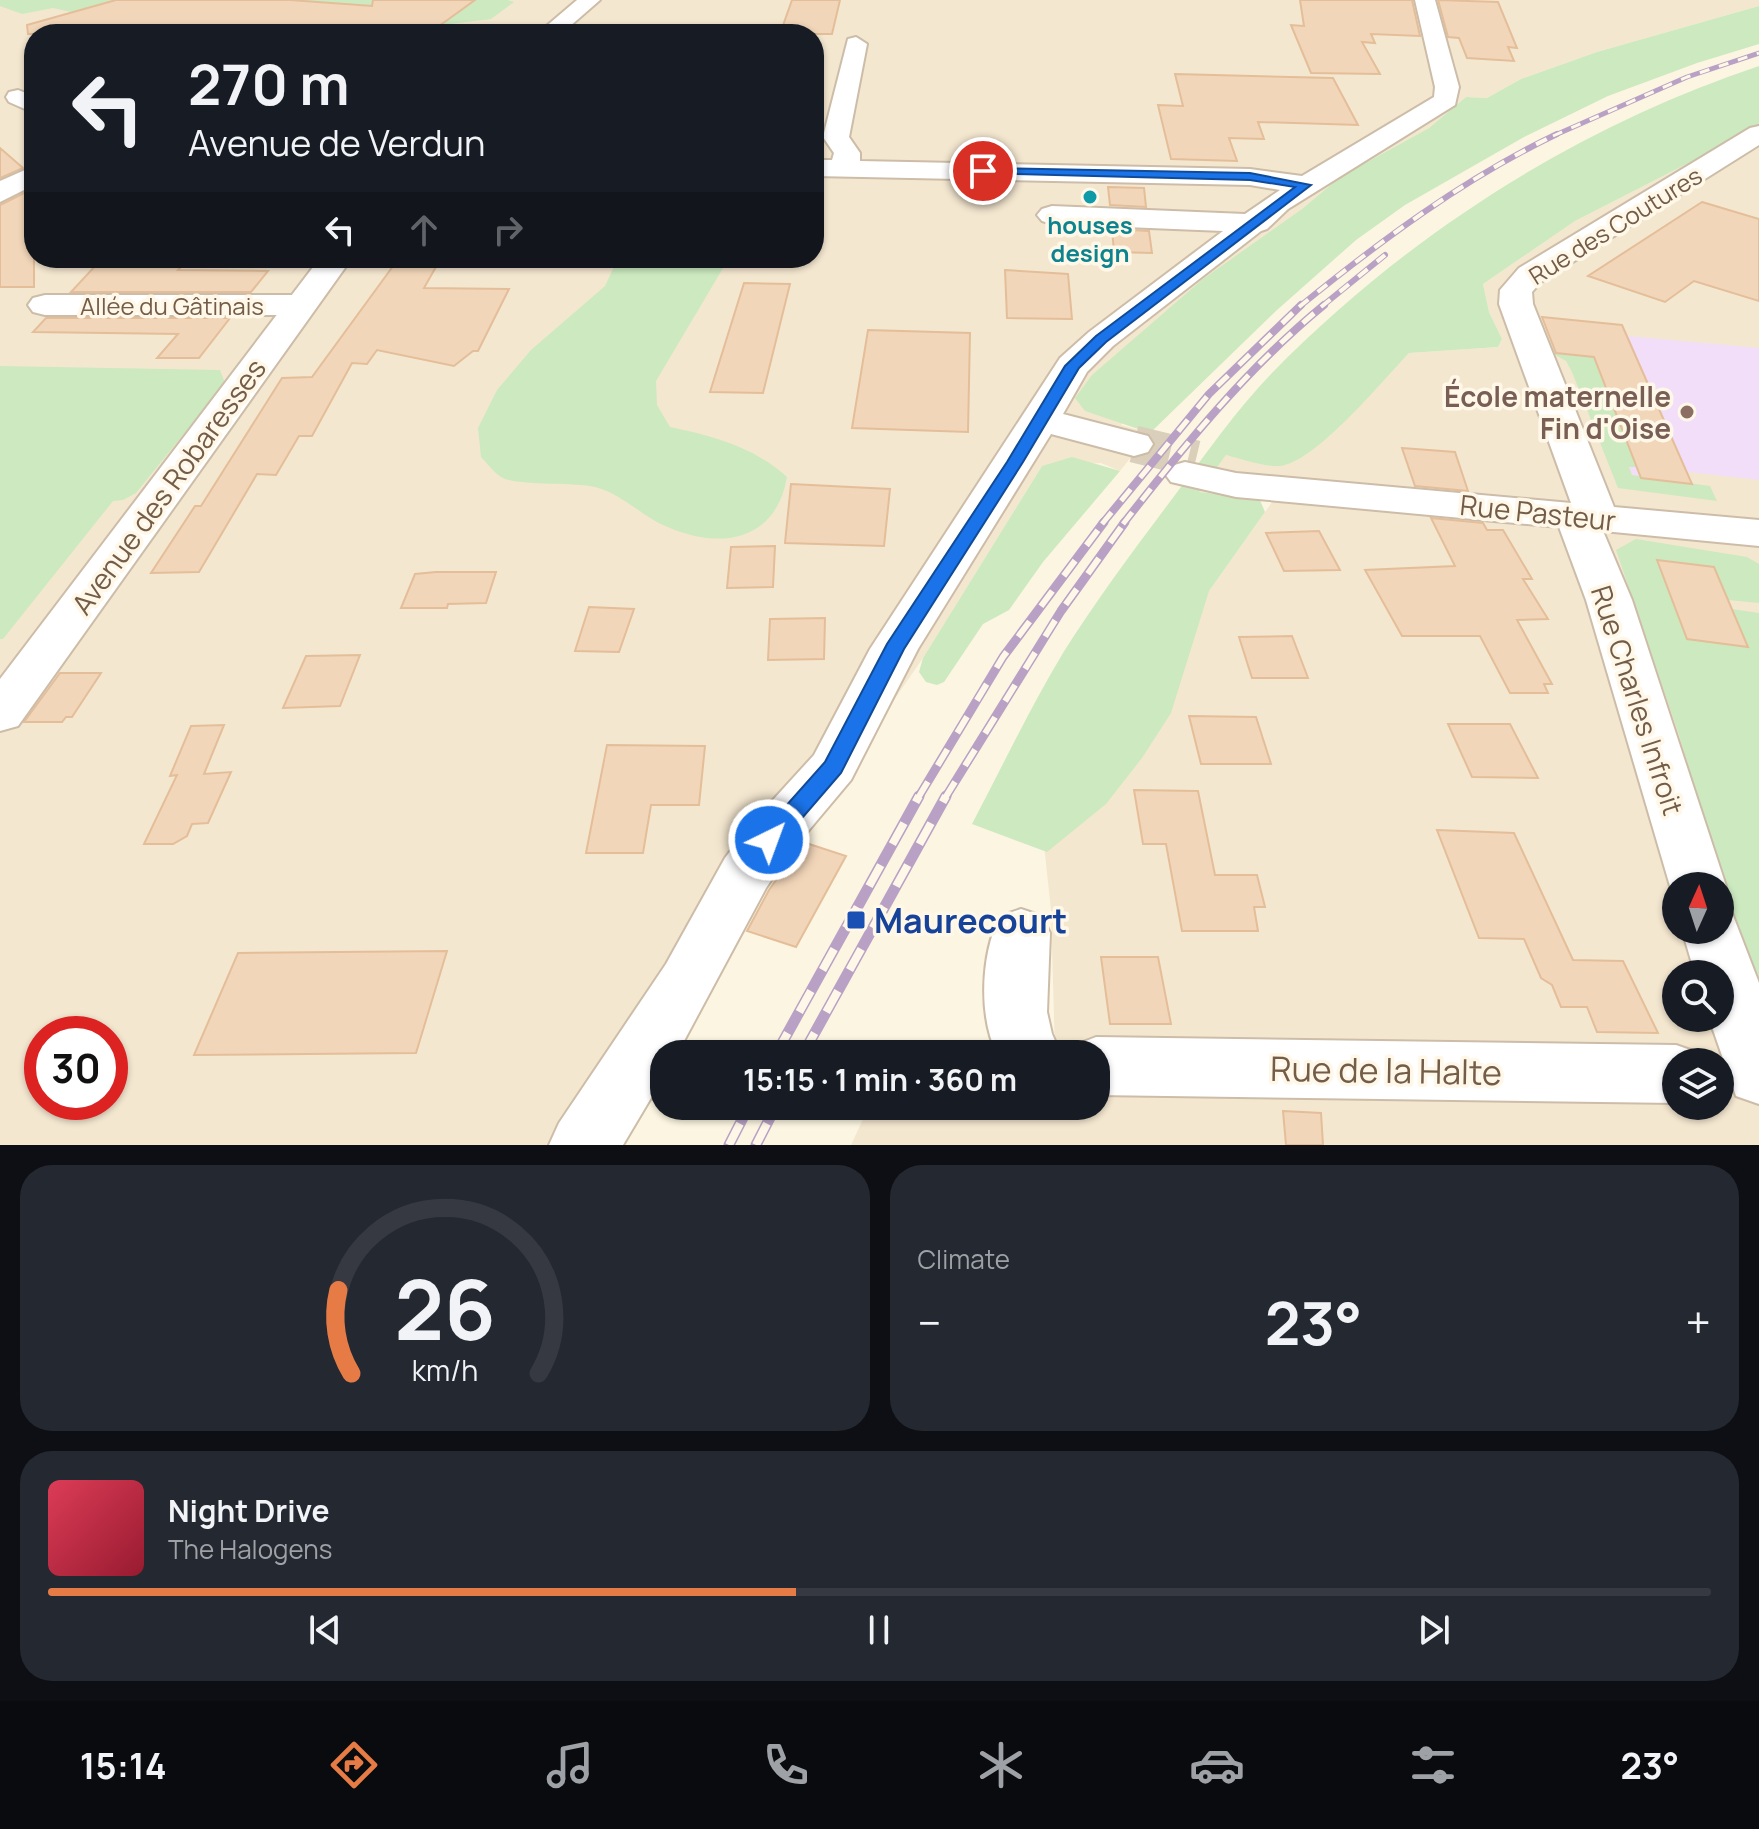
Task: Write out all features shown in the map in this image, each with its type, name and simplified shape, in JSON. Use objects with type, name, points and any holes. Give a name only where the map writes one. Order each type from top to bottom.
[{"type":"street","points":[[560,24],[590,0]]},
{"type":"street","points":[[583,1145],[679,996],[745,874],[769,840],[833,767],[894,649],[1028,440],[1066,374],[1083,356],[1305,185],[1446,100],[1447,87],[1425,0]]},
{"type":"street","points":[[844,57],[836,137],[847,153],[845,168]]},
{"type":"street","name":"Rue des Coutures","points":[[1587,517],[1516,304],[1516,290],[1530,275],[1759,134]]},
{"type":"street","points":[[824,168],[1250,177],[1305,185]]},
{"type":"street","points":[[0,193],[24,181]]},
{"type":"street","points":[[1052,215],[1256,223]]},
{"type":"street","name":"Avenue des Robaresses","points":[[0,714],[328,268]]},
{"type":"street","name":"Allée du Gâtinais","points":[[45,305],[299,305]]},
{"type":"street","points":[[1028,440],[1129,451]]},
{"type":"street","name":"Rue Pasteur","points":[[1190,466],[1236,485],[1317,490],[1759,533]]},
{"type":"street","name":"Rue Charles Infroit","points":[[1587,517],[1609,600],[1694,872]]},
{"type":"street","points":[[1021,933],[1017,1006],[1023,1040]]},
{"type":"street","points":[[1716,944],[1759,1077],[1734,1075]]},
{"type":"street","name":"Rue de la Halte","points":[[1110,1066],[1662,1074]]},
{"type":"shaded area","points":[[0,0],[1759,0],[1759,6],[1597,52],[1521,79],[1487,98],[1466,97],[1429,128],[1340,177],[1302,209],[1121,425],[1150,433],[1120,471],[1101,463],[1042,466],[923,658],[871,733],[782,835],[672,1040],[650,1040],[650,1077],[609,1145],[0,1145]]},
{"type":"shaded area","points":[[1759,127],[1759,1145],[851,1145],[863,1120],[1110,1120],[1110,1040],[1055,1040],[1051,910],[1042,826],[1275,498],[1198,492],[1226,455],[1254,461],[1330,435],[1409,353],[1498,347],[1502,339],[1489,312],[1483,284],[1575,221]]},
{"type":"shaded area","name":"École maternelle Fin d'Oise","points":[[1584,332],[1759,348],[1759,480],[1688,472],[1693,484],[1632,475],[1629,466],[1636,467]]},
{"type":"green space","points":[[0,0],[116,0],[71,12],[53,8],[22,14],[0,6]]},
{"type":"green space","points":[[207,0],[514,2],[491,19],[450,24],[319,24]]},
{"type":"green space","points":[[1759,6],[1759,44],[1608,96],[1524,137],[1405,205],[1356,240],[1277,310],[1150,433],[1085,411],[1075,398],[1092,375],[1203,279],[1302,209],[1340,177],[1429,128],[1466,97],[1487,98],[1521,79],[1597,52]]},
{"type":"green space","points":[[1759,66],[1759,127],[1575,221],[1483,284],[1489,312],[1502,339],[1498,347],[1409,353],[1330,436],[1295,461],[1274,466],[1226,455],[1199,492],[1259,498],[1265,512],[1209,591],[1171,713],[1142,758],[1106,804],[1047,852],[972,824],[1028,716],[1076,633],[1210,448],[1272,373],[1379,275],[1437,231],[1498,191],[1625,120]]},
{"type":"green space","points":[[613,268],[723,268],[656,381],[657,405],[670,427],[702,434],[747,450],[787,477],[772,515],[759,527],[727,538],[690,535],[660,524],[605,490],[503,478],[481,457],[478,428],[497,390],[531,350],[605,286]]},
{"type":"green space","points":[[1552,353],[1594,357],[1637,467],[1629,467],[1632,475],[1710,486],[1717,501],[1618,488],[1572,372],[1566,361]]},
{"type":"green space","points":[[0,366],[220,370],[225,383],[136,493],[113,501],[3,639],[0,639]]},
{"type":"green space","points":[[1072,457],[1120,471],[1043,562],[1009,610],[983,624],[944,682],[937,685],[926,682],[919,672],[923,658],[1042,466]]},
{"type":"green space","points":[[1636,539],[1747,557],[1759,564],[1759,603],[1728,600],[1732,609],[1759,613],[1759,999],[1734,916],[1734,872],[1721,872],[1679,735],[1616,550]]},
{"type":"building","points":[[116,0],[290,0],[372,6],[373,0],[475,0],[442,24],[31,24]]},
{"type":"building","points":[[792,0],[840,0],[832,34],[824,34],[824,24],[784,24]]},
{"type":"building","points":[[1300,0],[1412,0],[1420,36],[1371,34],[1375,43],[1362,42],[1380,74],[1311,73],[1291,25],[1304,26]]},
{"type":"building","points":[[1438,0],[1498,2],[1517,48],[1508,47],[1514,61],[1467,58],[1459,38],[1448,37]]},
{"type":"building","points":[[1175,74],[1333,78],[1358,125],[1258,122],[1264,139],[1229,138],[1237,161],[1171,159],[1158,105],[1183,106]]},
{"type":"building","points":[[0,148],[23,168],[0,178]]},
{"type":"building","points":[[1108,187],[1144,188],[1146,207],[1110,205]]},
{"type":"building","points":[[24,193],[24,268],[34,268],[34,287],[0,287],[0,205]]},
{"type":"building","points":[[1702,202],[1759,219],[1759,301],[1694,281],[1665,302],[1588,276]]},
{"type":"building","points":[[1112,229],[1149,231],[1152,253],[1114,252]]},
{"type":"building","points":[[93,268],[268,271],[251,292],[71,292]]},
{"type":"building","points":[[392,268],[435,268],[424,288],[509,289],[478,351],[473,351],[454,366],[377,350],[367,364],[352,363],[312,436],[299,436],[276,475],[257,474],[199,572],[151,573],[195,506],[201,506],[282,378],[312,377]]},
{"type":"building","points":[[1005,270],[1068,274],[1072,319],[1007,318]]},
{"type":"building","points":[[744,283],[790,284],[763,393],[710,392]]},
{"type":"building","points":[[1542,317],[1622,325],[1692,484],[1641,478],[1594,357],[1556,353]]},
{"type":"building","points":[[46,318],[230,318],[199,358],[157,358],[178,334],[33,332]]},
{"type":"building","points":[[868,330],[970,333],[968,432],[852,428]]},
{"type":"building","points":[[1402,448],[1455,452],[1468,491],[1415,486]]},
{"type":"building","points":[[791,484],[890,489],[884,546],[785,543]]},
{"type":"building","points":[[1431,518],[1483,523],[1487,530],[1503,530],[1532,579],[1523,579],[1548,619],[1517,620],[1552,684],[1544,684],[1548,693],[1510,693],[1480,636],[1402,636],[1365,570],[1455,566]]},
{"type":"building","points":[[1319,531],[1340,570],[1284,571],[1266,533]]},
{"type":"building","points":[[775,546],[773,587],[727,588],[731,547]]},
{"type":"building","points":[[1657,560],[1714,567],[1748,647],[1687,639]]},
{"type":"building","points":[[496,572],[486,603],[448,604],[447,608],[401,608],[415,574]]},
{"type":"building","points":[[589,607],[634,609],[619,652],[575,651]]},
{"type":"building","points":[[825,618],[824,659],[768,660],[770,619]]},
{"type":"building","points":[[1292,636],[1308,678],[1252,678],[1239,637]]},
{"type":"building","points":[[360,655],[340,706],[283,708],[306,656]]},
{"type":"building","points":[[60,673],[101,673],[72,717],[66,717],[62,722],[24,722]]},
{"type":"building","points":[[1189,716],[1256,717],[1271,764],[1201,764]]},
{"type":"building","points":[[1448,724],[1510,724],[1538,778],[1472,777]]},
{"type":"building","points":[[224,725],[204,774],[231,772],[208,823],[192,824],[187,836],[173,844],[144,844],[177,775],[170,776],[191,726]]},
{"type":"building","points":[[607,745],[705,746],[699,805],[651,805],[643,853],[586,853]]},
{"type":"building","points":[[1134,790],[1198,791],[1215,875],[1257,875],[1265,907],[1254,907],[1258,931],[1182,931],[1166,844],[1143,844]]},
{"type":"building","points":[[1437,830],[1514,833],[1573,960],[1623,961],[1658,1033],[1597,1032],[1587,1007],[1561,1007],[1552,985],[1541,978],[1524,939],[1479,938]]},
{"type":"building","points":[[803,842],[846,856],[796,947],[747,931],[769,890]]},
{"type":"building","points":[[447,951],[416,1053],[194,1055],[238,953]]},
{"type":"building","points":[[1101,957],[1158,957],[1171,1024],[1110,1024]]},
{"type":"building","points":[[1283,1111],[1321,1113],[1323,1145],[1286,1145]]},
{"type":"tunnel","points":[[1134,444],[1196,459]]},
{"type":"railway","points":[[1554,136],[1687,77],[1759,53]]},
{"type":"railway","points":[[1299,307],[1455,191],[1554,136]]},
{"type":"railway","points":[[1321,307],[1385,255]]},
{"type":"railway","points":[[1102,524],[1209,394],[1301,305]]},
{"type":"railway","points":[[1123,524],[1243,381],[1324,305]]},
{"type":"railway","points":[[918,798],[1003,657],[1104,522]]},
{"type":"railway","points":[[945,798],[1061,611],[1125,522]]},
{"type":"railway","points":[[784,1040],[919,796]]},
{"type":"railway","points":[[811,1040],[946,796]]},
{"type":"railway","points":[[729,1145],[742,1120]]},
{"type":"railway","points":[[756,1145],[769,1120]]},
{"type":"place","name":"houses design","points":[[1090,197]]},
{"type":"place","name":"École maternelle Fin d'Oise","points":[[1687,412]]},
{"type":"place","name":"Maurecourt","points":[[856,920]]},
{"type":"route","points":[[769,840],[833,767],[894,649],[1015,462],[1066,374],[1101,339],[1305,185],[1250,177],[983,171]]}]
